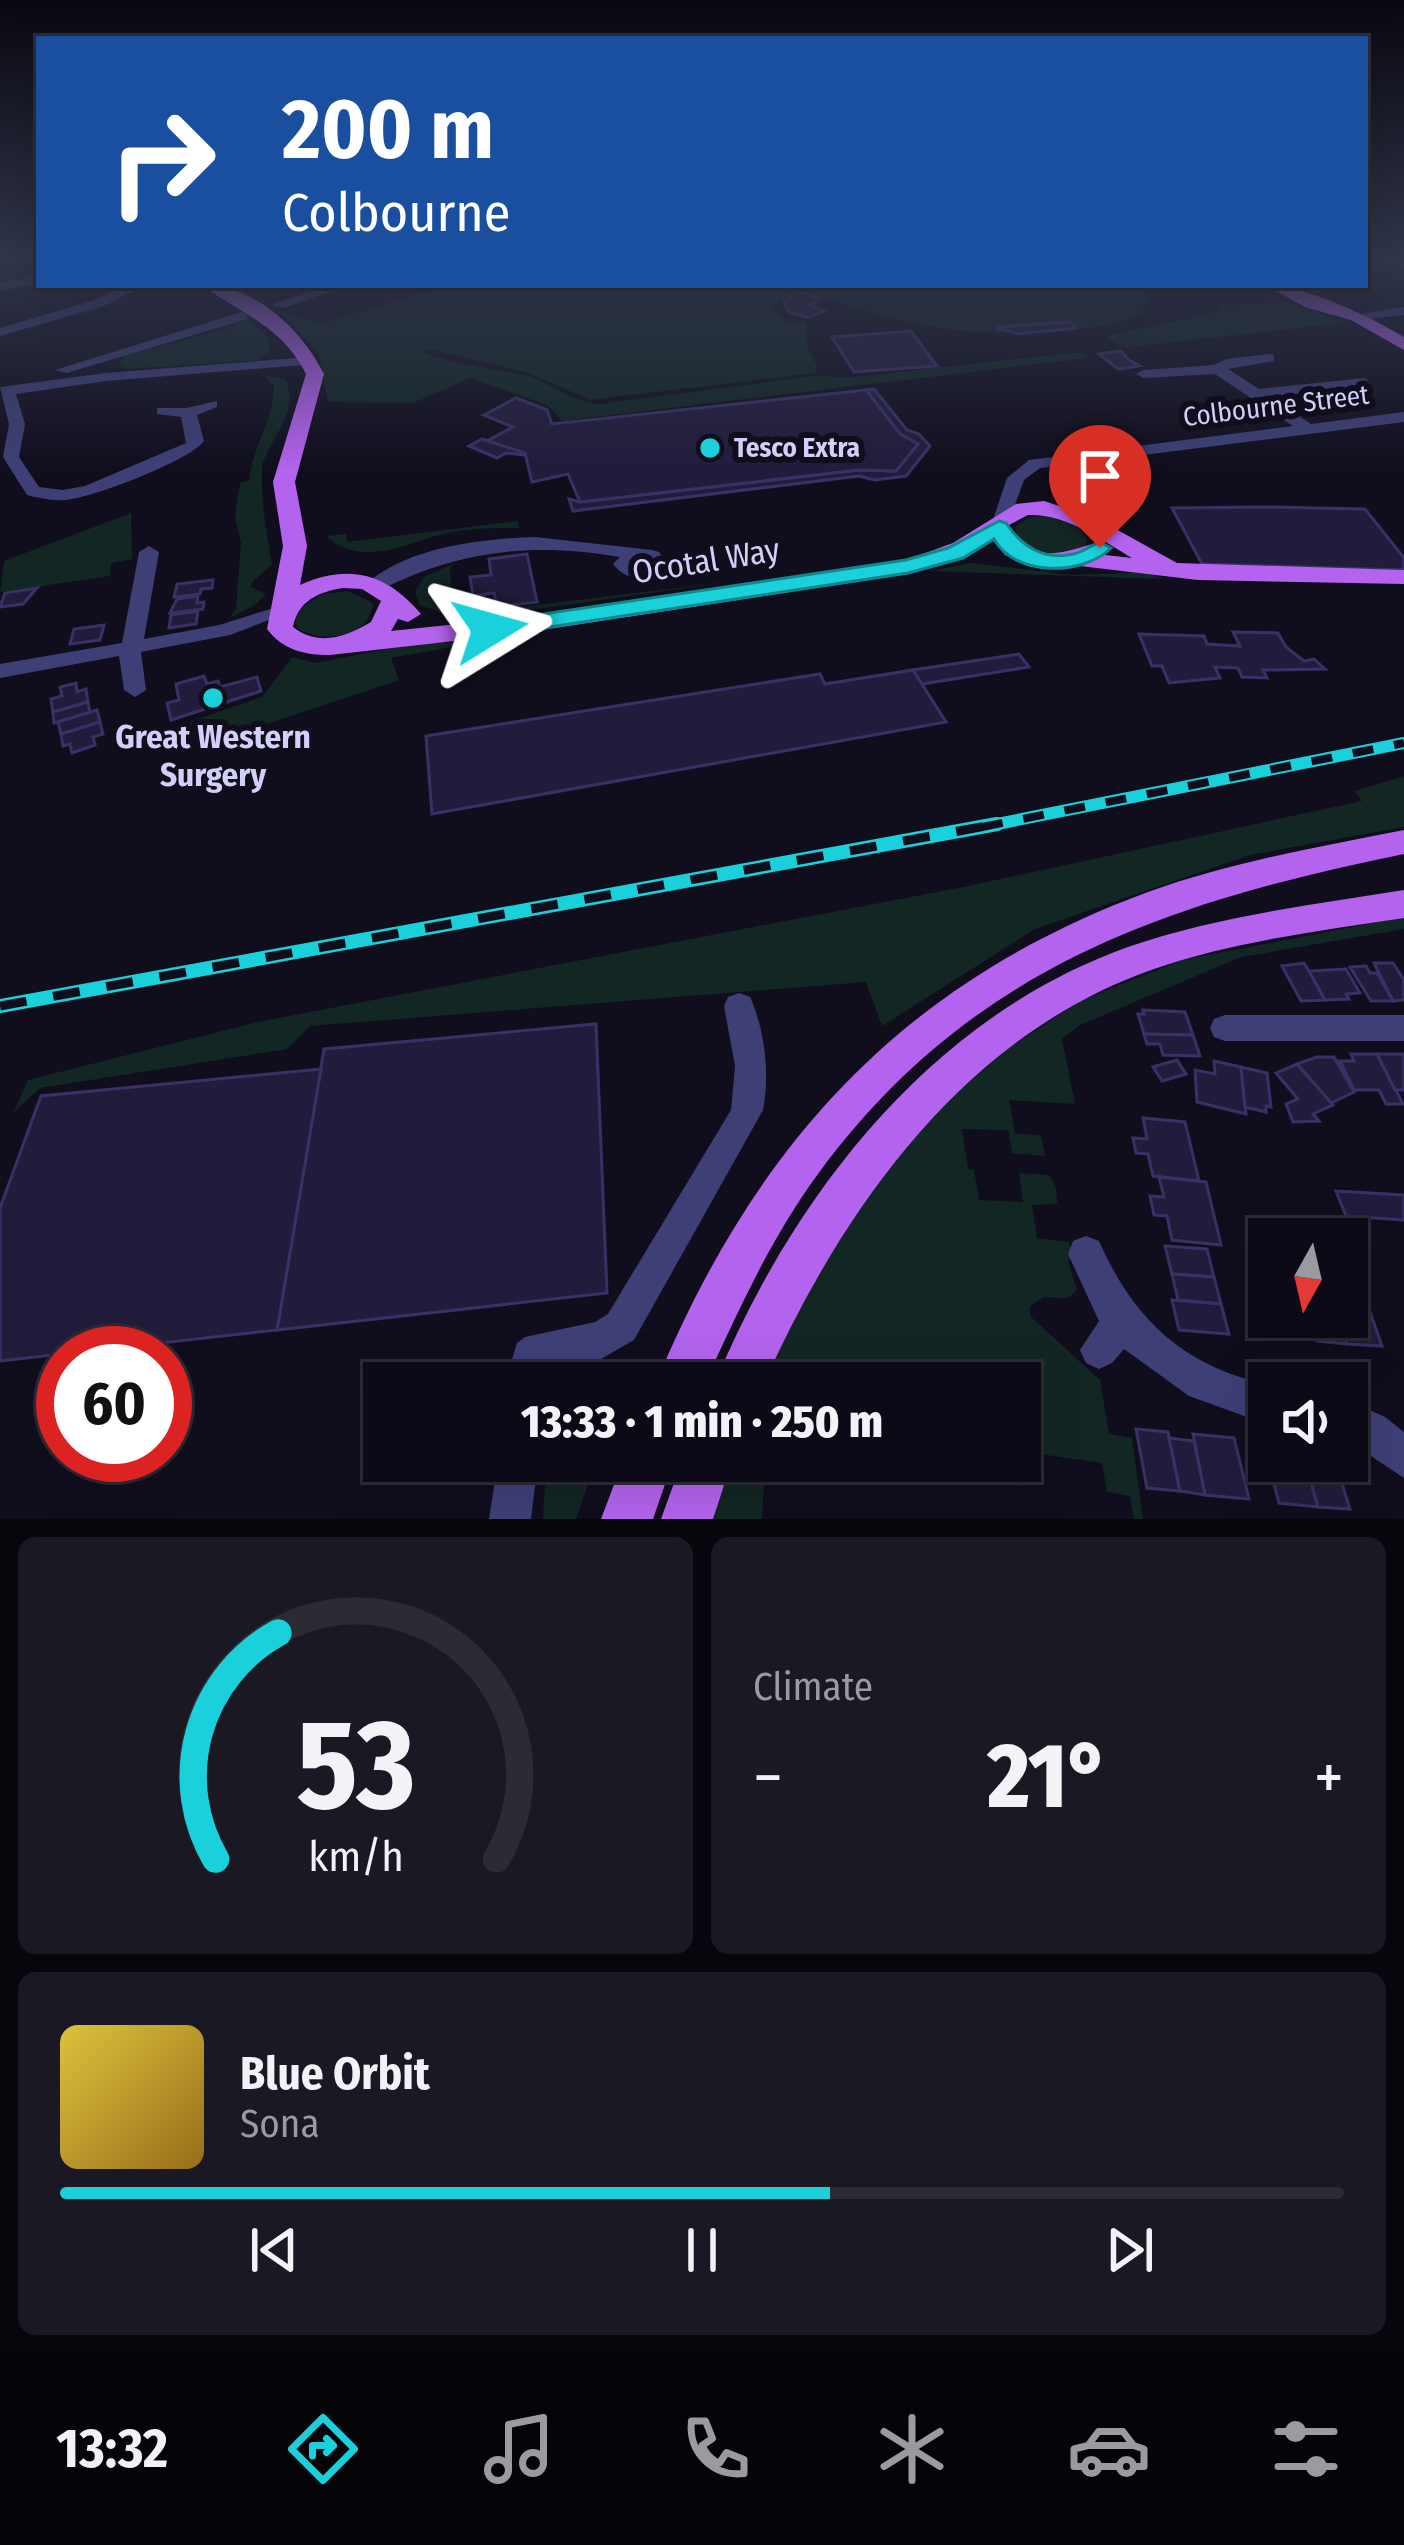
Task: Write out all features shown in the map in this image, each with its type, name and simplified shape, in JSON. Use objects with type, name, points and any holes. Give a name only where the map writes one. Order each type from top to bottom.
[{"type":"main road","points":[[272,329],[299,363],[284,482],[295,546],[280,629],[297,643]]},
{"type":"main road","points":[[1048,509],[1074,515],[1168,568]]},
{"type":"main road","name":"Ocotal Way","points":[[955,553],[1020,511],[1048,509]]},
{"type":"main road","points":[[1001,524],[1004,541],[1026,556]]},
{"type":"main road","points":[[1083,560],[1100,548],[1099,533]]},
{"type":"main road","points":[[295,546],[344,581]]},
{"type":"main road","name":"Ocotal Way","points":[[297,643],[341,645],[466,631],[888,570],[955,553],[1083,560]]},
{"type":"main road","points":[[1083,560],[1198,573],[1404,577]]},
{"type":"main road","points":[[282,610],[307,590],[344,581]]},
{"type":"main road","name":"Ocotal Way","points":[[344,581],[384,594],[422,620],[466,631]]},
{"type":"main road","points":[[341,645],[382,626],[384,594]]},
{"type":"main road","points":[[690,1362],[755,1233],[802,1162],[860,1090],[955,1007],[1060,942],[1159,900],[1278,864],[1404,842]]},
{"type":"main road","points":[[749,1362],[786,1285],[835,1204],[930,1094],[999,1034],[1089,980],[1144,957],[1238,933],[1404,904]]},
{"type":"main road","points":[[627,1519],[640,1482]]},
{"type":"main road","points":[[686,1519],[699,1482]]},
{"type":"street","points":[[62,370],[204,329]]},
{"type":"street","points":[[1218,369],[1237,357],[1268,358]]},
{"type":"street","points":[[100,359],[106,377]]},
{"type":"street","points":[[134,495],[105,488],[55,495],[33,491],[8,451],[17,424],[4,391],[106,377],[299,363]]},
{"type":"street","points":[[249,367],[299,363]]},
{"type":"street","points":[[1143,374],[1168,366],[1218,369],[1308,429]]},
{"type":"street","points":[[1258,394],[1360,381]]},
{"type":"street","points":[[163,411],[188,412],[212,404]]},
{"type":"street","points":[[105,488],[139,468],[193,448],[196,441],[188,412]]},
{"type":"street","name":"Colbourne Street","points":[[1016,478],[1043,463],[1404,416]]},
{"type":"street","points":[[1001,524],[1016,478],[1048,509]]},
{"type":"street","points":[[384,594],[436,555],[507,545],[574,549],[631,560]]},
{"type":"street","points":[[118,569],[148,558],[129,664],[135,690]]},
{"type":"street","points":[[0,671],[224,631],[282,610]]},
{"type":"street","points":[[224,631],[297,643]]},
{"type":"street","points":[[529,1362],[538,1350],[601,1340],[621,1327],[742,1124],[752,1086],[740,1006]]},
{"type":"street","points":[[1225,1028],[1404,1028]]},
{"type":"street","points":[[1086,1254],[1111,1336],[1216,1389],[1248,1399]]},
{"type":"street","points":[[1368,1430],[1404,1458]]},
{"type":"street","points":[[510,1519],[515,1482]]},
{"type":"green space","points":[[259,329],[269,339],[269,351],[258,360],[127,369],[118,365],[123,356],[207,334]]},
{"type":"green space","points":[[296,329],[806,329],[808,351],[817,365],[815,373],[590,400],[529,373],[434,350],[422,352],[527,376],[600,404],[823,375],[844,378],[1081,352],[1088,358],[562,421],[547,405],[470,378],[413,403],[328,402],[319,354]]},
{"type":"green space","points":[[950,329],[1079,329],[1000,333]]},
{"type":"green space","points":[[1139,329],[1290,329],[1121,348],[1106,336]]},
{"type":"green space","points":[[264,375],[285,379],[289,392],[286,416],[262,470],[272,565],[252,582],[251,587],[266,594],[229,618],[236,609],[241,543],[235,516],[240,483],[249,481],[273,398],[274,386]]},
{"type":"green space","points":[[131,513],[132,559],[111,563],[110,576],[0,592],[4,561]]},
{"type":"green space","points":[[1048,516],[1079,527],[1087,540],[1085,546],[1050,553],[1017,539],[1015,527],[1027,518]]},
{"type":"green space","points":[[518,521],[519,528],[452,532],[383,551],[353,551],[326,536],[346,534],[347,542]]},
{"type":"green space","points":[[457,562],[450,568],[452,599],[477,598],[479,612],[735,581],[480,617],[444,614],[420,605],[415,592],[424,577]]},
{"type":"green space","points":[[972,563],[1071,575],[1145,572],[1165,579],[930,571]]},
{"type":"green space","points":[[348,591],[373,603],[370,615],[355,631],[319,636],[297,628],[295,613],[322,594]]},
{"type":"green space","points":[[418,643],[474,643],[391,658],[399,680],[174,755],[160,732],[262,697],[292,657],[315,663]]},
{"type":"green space","points":[[1404,776],[1404,827],[1250,855],[1035,929],[882,1026],[866,982],[310,1026],[287,1049],[40,1088],[13,1113],[28,1080],[258,1022],[968,886],[1362,801],[1355,791]]},
{"type":"green space","points":[[1404,917],[1404,929],[1241,957],[1080,1025],[1062,1039],[1075,1104],[1009,1100],[1015,1134],[1041,1135],[1045,1156],[1012,1153],[1008,1130],[962,1129],[979,1200],[1023,1202],[1019,1173],[1049,1175],[1056,1188],[1057,1204],[1032,1205],[1037,1238],[1069,1242],[1074,1258],[1068,1261],[1077,1290],[1068,1298],[1044,1297],[1030,1306],[1030,1316],[1100,1380],[1109,1434],[1132,1438],[1143,1519],[1134,1519],[1130,1496],[1107,1492],[1102,1463],[1041,1454],[1041,1362],[769,1362],[820,1259],[922,1123],[1006,1050],[1080,1001],[1182,960]]},
{"type":"green space","points":[[589,1482],[576,1519],[543,1519],[545,1484]]},
{"type":"green space","points":[[724,1482],[764,1482],[762,1519],[713,1519]]},
{"type":"building","points":[[1001,329],[1067,329],[1018,334]]},
{"type":"building","points":[[911,331],[937,366],[854,372],[832,337]]},
{"type":"building","points":[[1121,351],[1140,366],[1118,369],[1099,354]]},
{"type":"building","points":[[874,389],[907,430],[930,446],[906,476],[875,480],[859,476],[573,511],[569,499],[580,502],[859,470],[896,471],[918,444],[900,434],[866,390]]},
{"type":"building","name":"Tesco Extra","points":[[866,390],[900,434],[918,444],[896,471],[859,470],[580,502],[568,474],[532,482],[525,453],[487,441],[513,427],[484,415],[516,398],[547,410],[552,424]]},
{"type":"building","points":[[482,439],[525,455],[506,453],[497,458],[469,446]]},
{"type":"building","points":[[1172,508],[1365,509],[1404,558],[1404,570],[1202,564]]},
{"type":"building","points":[[527,554],[537,602],[497,607],[494,593],[473,596],[470,577],[491,575],[489,559]]},
{"type":"building","points":[[213,580],[212,588],[201,589],[200,594],[174,597],[177,584]]},
{"type":"building","points":[[37,588],[23,604],[0,607],[5,593]]},
{"type":"building","points":[[198,596],[203,609],[170,613],[177,599]]},
{"type":"building","points":[[198,611],[196,624],[169,628],[171,615]]},
{"type":"building","points":[[104,625],[100,640],[70,644],[74,629]]},
{"type":"building","points":[[1233,632],[1278,633],[1286,647],[1304,661],[1314,659],[1325,669],[1263,670],[1267,678],[1242,677],[1238,668],[1215,667],[1220,678],[1169,683],[1162,666],[1152,666],[1139,634],[1204,636],[1207,644],[1240,646]]},
{"type":"building","points":[[1019,654],[1029,667],[922,684],[913,670]]},
{"type":"building","points":[[913,670],[946,722],[432,814],[426,736],[820,674],[825,684]]},
{"type":"building","name":"Great Western Surgery","points":[[204,676],[207,684],[218,681],[220,687],[257,677],[261,691],[171,720],[167,703],[179,700],[176,684]]},
{"type":"building","points":[[76,683],[77,692],[86,689],[88,702],[53,712],[51,699],[62,696],[60,687]]},
{"type":"building","points":[[88,702],[90,713],[54,723],[53,712]]},
{"type":"building","points":[[97,710],[100,722],[61,734],[58,722]]},
{"type":"building","points":[[100,722],[103,734],[93,737],[95,745],[72,753],[70,744],[63,746],[61,734]]},
{"type":"building","points":[[1304,963],[1325,1000],[1301,1001],[1282,966]]},
{"type":"building","points":[[1374,963],[1393,963],[1404,980],[1404,1000],[1393,1001]]},
{"type":"building","points":[[1366,966],[1370,973],[1377,973],[1393,1001],[1371,1001],[1350,967]]},
{"type":"building","points":[[1346,969],[1360,993],[1346,994],[1349,999],[1325,1000],[1309,971]]},
{"type":"building","points":[[1143,1010],[1185,1012],[1193,1035],[1144,1034],[1138,1014],[1144,1014]]},
{"type":"building","points":[[596,1024],[607,1293],[277,1330],[324,1049]]},
{"type":"building","points":[[1144,1034],[1193,1035],[1200,1056],[1163,1055],[1160,1044],[1147,1044]]},
{"type":"building","points":[[1351,1054],[1377,1054],[1403,1104],[1386,1104],[1379,1090],[1354,1090],[1340,1061],[1354,1061]]},
{"type":"building","points":[[1377,1054],[1404,1054],[1404,1090],[1395,1090]]},
{"type":"building","points":[[1334,1057],[1354,1092],[1331,1103],[1297,1064]]},
{"type":"building","points":[[1177,1060],[1186,1074],[1162,1081],[1153,1067]]},
{"type":"building","points":[[1214,1061],[1241,1067],[1246,1114],[1197,1102],[1195,1070],[1215,1074]]},
{"type":"building","points":[[1297,1064],[1333,1105],[1313,1114],[1319,1121],[1293,1122],[1286,1104],[1298,1099],[1276,1073]]},
{"type":"building","points":[[1241,1067],[1267,1073],[1271,1107],[1266,1106],[1266,1112],[1245,1107]]},
{"type":"building","points":[[321,1069],[277,1330],[192,1340],[192,1326],[36,1326],[36,1357],[0,1361],[0,1208],[41,1096]]},
{"type":"building","points":[[1143,1118],[1185,1122],[1199,1181],[1153,1176],[1148,1154],[1136,1153],[1133,1138],[1147,1139]]},
{"type":"building","points":[[1159,1177],[1206,1182],[1221,1245],[1172,1240],[1167,1216],[1154,1215],[1150,1196],[1164,1197]]},
{"type":"building","points":[[1336,1191],[1404,1195],[1404,1220],[1346,1216]]},
{"type":"building","points":[[1165,1246],[1207,1249],[1214,1277],[1172,1274]]},
{"type":"building","points":[[1172,1274],[1214,1277],[1221,1304],[1178,1300]]},
{"type":"building","points":[[1172,1300],[1221,1304],[1229,1334],[1179,1330]]},
{"type":"building","points":[[1368,1306],[1382,1346],[1347,1344],[1345,1338],[1368,1338]]},
{"type":"building","points":[[1345,1338],[1347,1344],[1317,1341]]},
{"type":"building","points":[[1136,1429],[1168,1432],[1180,1491],[1147,1488]]},
{"type":"building","points":[[1193,1434],[1234,1438],[1249,1499],[1205,1495]]},
{"type":"building","points":[[1169,1438],[1194,1441],[1205,1495],[1180,1491]]},
{"type":"building","points":[[1273,1482],[1311,1482],[1318,1507],[1279,1503]]},
{"type":"building","points":[[1311,1482],[1342,1482],[1350,1509],[1318,1507]]},
{"type":"railway","points":[[982,827],[1404,743]]},
{"type":"railway","points":[[0,1006],[997,824]]},
{"type":"place","name":"Tesco Extra","points":[[710,448]]},
{"type":"place","name":"Great Western Surgery","points":[[213,698]]},
{"type":"route","points":[[490,629],[908,566],[955,553],[999,527],[1009,547],[1037,560],[1078,561],[1100,548]]}]
